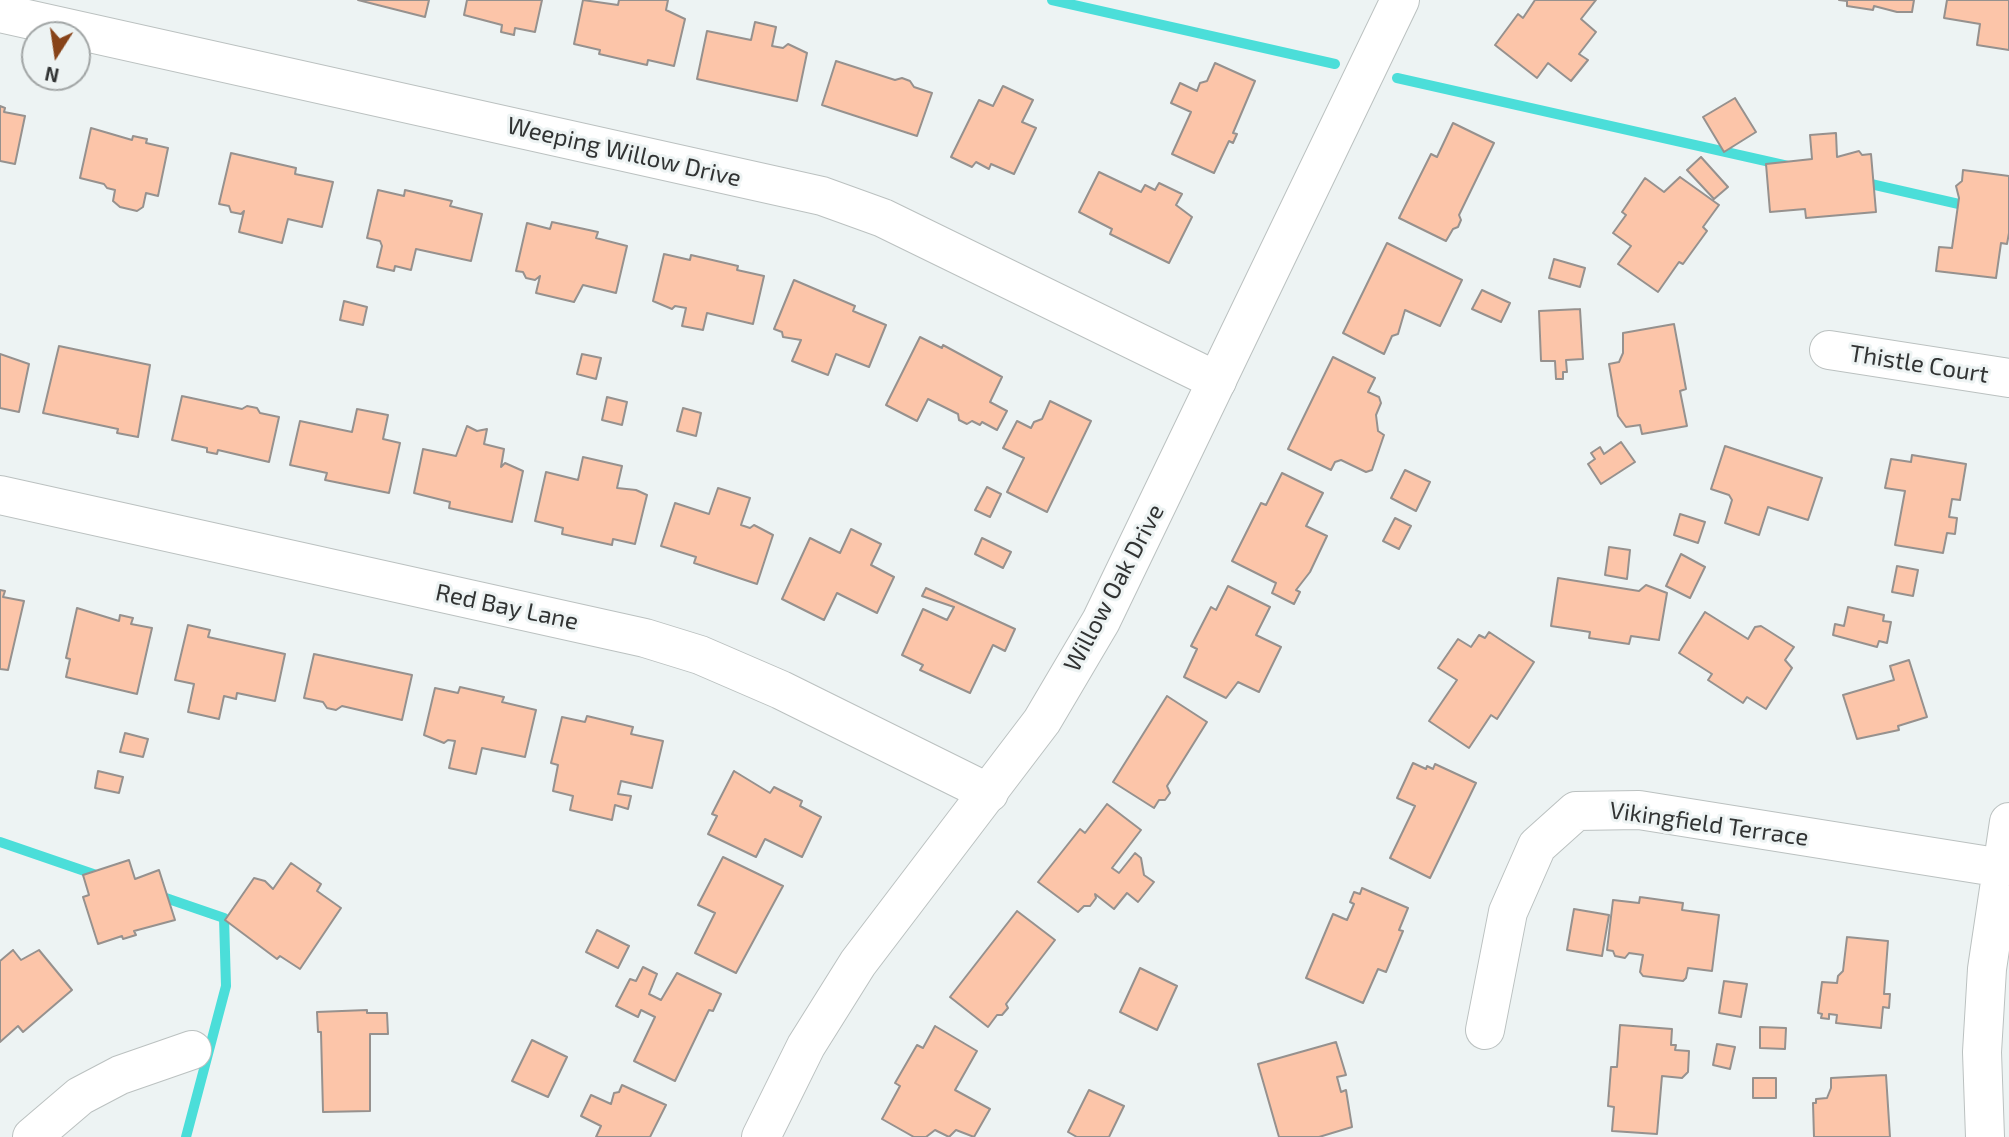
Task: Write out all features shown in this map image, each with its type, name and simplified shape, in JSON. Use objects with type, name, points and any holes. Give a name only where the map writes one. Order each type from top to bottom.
[{"type":"street","name":"Willow Oak Drive","points":[[761,1137],[806,1046],[858,963],[1042,721],[1101,621],[1400,0]]},
{"type":"street","name":"Weeping Willow Drive","points":[[0,13],[822,196],[883,218],[1217,381]]},
{"type":"street","name":"Thistle Court","points":[[1829,350],[2009,378]]},
{"type":"street","name":"Red Bay Lane","points":[[0,495],[645,638],[700,655],[780,690],[989,793]]},
{"type":"street","name":"Vikingfield Terrace","points":[[1485,1030],[1508,912],[1537,846],[1576,811],[1639,810],[2001,868]]},
{"type":"street","points":[[1985,1137],[1982,1052],[1986,983],[2009,822]]},
{"type":"street","points":[[32,1137],[80,1096],[120,1075],[192,1050]]},
{"type":"building","points":[[358,0],[429,0],[425,17]]},
{"type":"building","points":[[467,0],[542,0],[535,32],[515,28],[514,35],[501,32],[502,25],[464,15]]},
{"type":"building","points":[[583,0],[618,5],[619,0],[668,0],[666,10],[685,19],[674,66],[648,60],[647,65],[599,54],[600,50],[574,44]]},
{"type":"building","points":[[1535,0],[1596,0],[1581,19],[1596,32],[1579,54],[1588,60],[1571,81],[1548,63],[1537,78],[1495,45],[1518,14],[1523,18]]},
{"type":"building","points":[[1839,0],[1914,0],[1912,12],[1897,12],[1874,6],[1873,10],[1847,6],[1847,1]]},
{"type":"building","points":[[1947,0],[2009,0],[2009,50],[1977,45],[1980,24],[1944,18]]},
{"type":"building","points":[[755,22],[776,27],[772,46],[783,48],[788,44],[807,53],[797,101],[697,79],[707,31],[751,40]]},
{"type":"building","points":[[836,61],[895,80],[902,78],[910,81],[914,87],[932,93],[917,136],[822,105]]},
{"type":"building","points":[[1215,63],[1255,81],[1233,133],[1237,134],[1233,143],[1229,141],[1214,173],[1172,154],[1191,112],[1171,103],[1180,83],[1197,91],[1200,83],[1207,81]]},
{"type":"building","points":[[1003,86],[1033,100],[1022,122],[1036,128],[1014,174],[991,164],[989,169],[976,162],[972,167],[951,157],[979,100],[993,106]]},
{"type":"building","points":[[1735,98],[1756,132],[1724,152],[1703,117]]},
{"type":"building","points":[[0,106],[5,108],[4,112],[25,116],[15,164],[0,161]]},
{"type":"building","points":[[1453,123],[1494,143],[1459,215],[1461,220],[1458,227],[1453,229],[1446,241],[1399,218],[1431,154],[1437,157]]},
{"type":"building","points":[[91,128],[132,140],[133,136],[147,139],[146,143],[168,148],[158,196],[146,193],[143,207],[137,211],[120,207],[113,201],[115,190],[104,184],[80,178]]},
{"type":"building","points":[[1836,133],[1837,157],[1859,151],[1862,155],[1871,154],[1876,212],[1806,218],[1805,209],[1770,212],[1766,164],[1812,159],[1810,135]]},
{"type":"building","points":[[231,153],[296,168],[295,174],[333,182],[322,227],[288,219],[282,243],[239,232],[244,211],[241,214],[231,212],[229,206],[219,204]]},
{"type":"building","points":[[1701,157],[1728,187],[1714,199],[1687,170]]},
{"type":"building","points":[[1963,170],[2009,176],[2009,233],[2007,244],[2001,243],[1996,278],[1936,271],[1939,247],[1952,248],[1959,198],[1956,186],[1962,181]]},
{"type":"building","points":[[1099,172],[1141,192],[1145,185],[1155,190],[1159,183],[1182,194],[1176,205],[1192,217],[1169,263],[1110,234],[1112,229],[1079,212]]},
{"type":"building","points":[[1680,177],[1719,205],[1703,227],[1707,231],[1683,264],[1679,262],[1658,292],[1618,264],[1631,246],[1613,233],[1626,215],[1622,212],[1645,178],[1664,192]]},
{"type":"building","points":[[378,190],[404,196],[405,190],[452,201],[450,206],[482,214],[471,261],[416,249],[411,270],[395,266],[394,271],[377,267],[382,246],[380,241],[367,238]]},
{"type":"building","points":[[552,222],[598,232],[596,238],[627,246],[616,293],[583,285],[574,302],[536,293],[540,276],[535,280],[516,271],[527,223],[550,229]]},
{"type":"building","points":[[1387,243],[1462,280],[1440,326],[1405,310],[1398,334],[1392,336],[1384,354],[1343,333]]},
{"type":"building","points":[[664,254],[690,260],[691,255],[738,266],[737,270],[764,276],[753,324],[707,313],[703,330],[682,326],[686,308],[675,306],[672,309],[653,301]]},
{"type":"building","points":[[1554,259],[1585,268],[1580,287],[1549,278]]},
{"type":"building","points":[[794,280],[855,306],[853,311],[886,325],[869,367],[836,354],[828,375],[792,361],[801,340],[783,337],[782,332],[774,329]]},
{"type":"building","points":[[1482,290],[1510,303],[1501,322],[1472,309]]},
{"type":"building","points":[[344,301],[367,307],[363,325],[340,320]]},
{"type":"building","points":[[1580,309],[1583,359],[1566,360],[1567,372],[1563,372],[1563,379],[1556,379],[1555,361],[1541,361],[1539,311]]},
{"type":"building","points":[[1674,324],[1686,389],[1680,391],[1687,426],[1642,434],[1640,425],[1626,427],[1618,416],[1609,364],[1619,362],[1623,353],[1623,333]]},
{"type":"building","points":[[920,337],[942,348],[943,345],[1002,377],[990,402],[1007,411],[997,430],[982,422],[980,425],[972,421],[967,424],[959,420],[958,414],[928,399],[917,421],[886,405]]},
{"type":"building","points":[[59,346],[150,365],[138,437],[117,433],[118,429],[43,413]]},
{"type":"building","points":[[0,354],[29,364],[19,412],[0,408]]},
{"type":"building","points":[[582,354],[601,358],[596,379],[577,374]]},
{"type":"building","points":[[1333,357],[1375,378],[1368,392],[1379,397],[1381,403],[1376,415],[1378,431],[1384,435],[1372,470],[1366,472],[1341,460],[1335,462],[1331,470],[1288,449]]},
{"type":"building","points":[[182,396],[242,409],[247,406],[257,408],[260,413],[279,417],[269,462],[218,450],[217,454],[207,452],[207,448],[172,440]]},
{"type":"building","points":[[607,397],[627,402],[622,425],[602,420]]},
{"type":"building","points":[[1050,401],[1091,421],[1047,512],[1007,492],[1024,458],[1003,448],[1017,421],[1031,428],[1034,422],[1042,419]]},
{"type":"building","points":[[683,408],[701,413],[696,436],[677,431]]},
{"type":"building","points":[[357,409],[388,415],[383,439],[400,443],[389,493],[325,480],[327,473],[290,465],[300,421],[352,432]]},
{"type":"building","points":[[467,426],[477,431],[487,429],[484,444],[504,449],[501,467],[505,463],[523,471],[512,522],[449,508],[450,502],[414,493],[423,449],[456,456]]},
{"type":"building","points":[[1621,442],[1635,462],[1601,484],[1588,464],[1595,459],[1591,453],[1600,447],[1604,454]]},
{"type":"building","points":[[1725,446],[1822,478],[1808,520],[1768,507],[1759,535],[1725,523],[1732,500],[1729,495],[1711,489]]},
{"type":"building","points":[[1912,455],[1966,464],[1960,500],[1952,499],[1949,517],[1957,518],[1955,534],[1947,533],[1943,553],[1895,545],[1905,491],[1885,488],[1891,459],[1911,462]]},
{"type":"building","points":[[583,457],[622,466],[617,488],[636,490],[647,495],[635,544],[613,539],[612,545],[562,534],[563,528],[535,521],[546,472],[578,480]]},
{"type":"building","points":[[1405,470],[1430,482],[1416,511],[1391,498]]},
{"type":"building","points":[[1282,473],[1323,493],[1306,526],[1327,536],[1310,572],[1296,590],[1300,592],[1294,604],[1272,593],[1276,583],[1232,561],[1261,503],[1266,505]]},
{"type":"building","points":[[987,487],[1001,494],[990,517],[975,510]]},
{"type":"building","points":[[718,488],[750,498],[741,525],[750,528],[754,525],[773,535],[757,584],[694,563],[696,557],[661,546],[675,503],[709,514]]},
{"type":"building","points":[[1680,514],[1705,522],[1698,543],[1674,535]]},
{"type":"building","points":[[1395,518],[1411,526],[1399,549],[1383,541]]},
{"type":"building","points":[[851,529],[881,544],[871,565],[894,577],[877,613],[837,593],[824,620],[782,599],[810,538],[840,553]]},
{"type":"building","points":[[982,538],[1011,552],[1003,568],[975,554]]},
{"type":"building","points":[[1609,547],[1630,550],[1627,579],[1605,575]]},
{"type":"building","points":[[1681,554],[1705,567],[1690,598],[1666,586]]},
{"type":"building","points":[[1897,566],[1918,570],[1913,596],[1892,592]]},
{"type":"building","points":[[1558,578],[1639,591],[1646,585],[1667,593],[1659,640],[1631,636],[1629,644],[1589,638],[1590,632],[1551,626]]},
{"type":"building","points":[[1228,586],[1270,607],[1256,635],[1281,647],[1259,692],[1238,682],[1226,698],[1184,677],[1197,649],[1191,646],[1211,607],[1216,610]]},
{"type":"building","points":[[926,588],[1015,629],[1005,651],[993,645],[970,693],[920,670],[923,665],[902,655],[923,609],[947,620],[954,607],[922,596]]},
{"type":"building","points":[[0,590],[5,591],[3,597],[24,601],[8,670],[0,669]]},
{"type":"building","points":[[1848,607],[1884,615],[1883,621],[1891,622],[1887,643],[1879,641],[1877,647],[1833,635],[1835,624],[1844,626]]},
{"type":"building","points":[[77,608],[119,621],[120,615],[133,618],[131,624],[152,628],[137,694],[66,677],[70,659],[66,658]]},
{"type":"building","points":[[1705,612],[1748,639],[1755,627],[1761,626],[1794,647],[1785,660],[1792,668],[1766,709],[1747,697],[1743,703],[1708,680],[1712,674],[1679,653]]},
{"type":"building","points":[[188,625],[210,630],[208,637],[285,654],[275,701],[237,693],[236,699],[224,696],[219,719],[188,712],[194,684],[175,680]]},
{"type":"building","points":[[1489,632],[1534,662],[1497,719],[1491,715],[1469,748],[1429,721],[1457,680],[1438,668],[1458,639],[1471,647],[1479,635],[1485,638]]},
{"type":"building","points":[[314,654],[412,675],[402,720],[342,706],[336,710],[327,708],[323,702],[304,698]]},
{"type":"building","points":[[1909,660],[1927,717],[1898,726],[1899,730],[1857,739],[1843,695],[1894,680],[1890,666]]},
{"type":"building","points":[[460,687],[504,697],[502,702],[536,710],[525,757],[482,748],[476,774],[449,768],[455,741],[448,740],[444,743],[424,735],[435,688],[458,693]]},
{"type":"building","points":[[1167,696],[1207,722],[1167,786],[1170,793],[1165,800],[1159,800],[1154,808],[1113,782]]},
{"type":"building","points":[[587,716],[633,727],[631,734],[663,741],[652,788],[621,781],[618,794],[631,796],[628,809],[615,805],[612,820],[570,810],[573,796],[553,791],[558,765],[551,763],[562,717],[585,722]]},
{"type":"building","points":[[125,733],[148,739],[143,757],[120,752]]},
{"type":"building","points":[[1413,763],[1426,769],[1427,766],[1433,769],[1435,764],[1476,783],[1430,878],[1390,858],[1415,806],[1397,798]]},
{"type":"building","points":[[98,771],[123,777],[119,793],[95,788]]},
{"type":"building","points":[[734,771],[770,793],[774,787],[802,801],[800,806],[821,817],[802,857],[765,839],[756,857],[708,834],[717,816],[712,814]]},
{"type":"building","points":[[1107,804],[1141,830],[1112,868],[1119,873],[1135,853],[1141,858],[1144,875],[1154,882],[1138,902],[1127,893],[1114,909],[1095,894],[1096,898],[1090,906],[1084,906],[1078,912],[1038,882],[1080,829],[1085,833]]},
{"type":"building","points":[[723,857],[783,886],[736,973],[695,953],[715,913],[698,905]]},
{"type":"building","points":[[129,860],[135,879],[159,870],[175,920],[134,931],[136,935],[123,939],[122,936],[98,944],[83,897],[89,895],[83,875]]},
{"type":"building","points":[[291,863],[321,884],[317,891],[341,908],[300,969],[280,956],[277,959],[225,920],[254,878],[265,881],[273,889]]},
{"type":"building","points":[[1362,888],[1408,908],[1399,930],[1403,931],[1386,972],[1378,969],[1363,1003],[1306,978],[1333,914],[1347,920],[1354,904],[1350,902],[1354,892],[1360,894]]},
{"type":"building","points":[[1640,897],[1683,903],[1682,910],[1719,915],[1712,971],[1688,968],[1683,981],[1643,976],[1640,972],[1643,955],[1629,953],[1625,958],[1615,956],[1613,951],[1607,950],[1613,900],[1639,903]]},
{"type":"building","points":[[1574,909],[1609,915],[1602,956],[1567,950]]},
{"type":"building","points":[[1017,911],[1055,940],[1006,1004],[1008,1008],[1002,1015],[997,1015],[988,1027],[950,997]]},
{"type":"building","points":[[597,930],[629,946],[618,968],[586,952]]},
{"type":"building","points":[[1847,937],[1888,941],[1884,994],[1890,994],[1889,1008],[1883,1007],[1881,1028],[1836,1023],[1837,1015],[1829,1014],[1829,1019],[1821,1018],[1822,1014],[1818,1013],[1822,982],[1837,983],[1838,976],[1843,971]]},
{"type":"building","points":[[13,950],[21,960],[39,950],[72,990],[23,1032],[18,1026],[0,1042],[0,961]]},
{"type":"building","points":[[643,967],[657,974],[649,994],[661,1000],[677,973],[721,994],[713,1011],[709,1010],[675,1081],[634,1061],[655,1017],[641,1010],[638,1017],[616,1006],[630,979],[636,981]]},
{"type":"building","points":[[1140,968],[1177,986],[1157,1030],[1120,1012]]},
{"type":"building","points":[[1724,981],[1747,984],[1741,1017],[1719,1013]]},
{"type":"building","points":[[367,1010],[367,1013],[387,1013],[388,1034],[370,1034],[370,1111],[323,1112],[321,1032],[318,1032],[317,1012]]},
{"type":"building","points":[[1620,1025],[1672,1029],[1671,1045],[1676,1045],[1675,1050],[1689,1051],[1688,1072],[1682,1078],[1662,1076],[1657,1134],[1612,1131],[1614,1107],[1608,1106],[1611,1067],[1617,1067]]},
{"type":"building","points":[[935,1026],[977,1051],[955,1090],[990,1109],[974,1137],[956,1130],[949,1137],[935,1130],[926,1137],[914,1137],[882,1119],[900,1086],[895,1083],[917,1045],[923,1048]]},
{"type":"building","points":[[1760,1027],[1786,1028],[1785,1049],[1760,1048]]},
{"type":"building","points":[[532,1040],[567,1057],[548,1097],[512,1081]]},
{"type":"building","points":[[1336,1042],[1346,1075],[1337,1077],[1341,1092],[1346,1090],[1352,1127],[1319,1137],[1279,1137],[1258,1064]]},
{"type":"building","points":[[1717,1044],[1735,1047],[1730,1069],[1713,1065]]},
{"type":"building","points":[[1886,1075],[1890,1137],[1814,1137],[1813,1103],[1816,1103],[1816,1099],[1827,1098],[1831,1078]]},
{"type":"building","points":[[1753,1078],[1776,1078],[1776,1098],[1753,1098]]},
{"type":"building","points":[[622,1085],[666,1105],[650,1137],[596,1137],[601,1126],[581,1116],[591,1095],[611,1104],[614,1093],[619,1092]]},
{"type":"building","points":[[1089,1090],[1124,1106],[1109,1137],[1077,1137],[1068,1132]]},
{"type":"waterway","points":[[1052,0],[1335,64]]},
{"type":"waterway","points":[[1397,78],[1788,166]]},
{"type":"waterway","points":[[1862,182],[1972,207]]},
{"type":"waterway","points":[[0,842],[102,877]]},
{"type":"waterway","points":[[157,895],[224,918],[226,986],[186,1137]]}]
